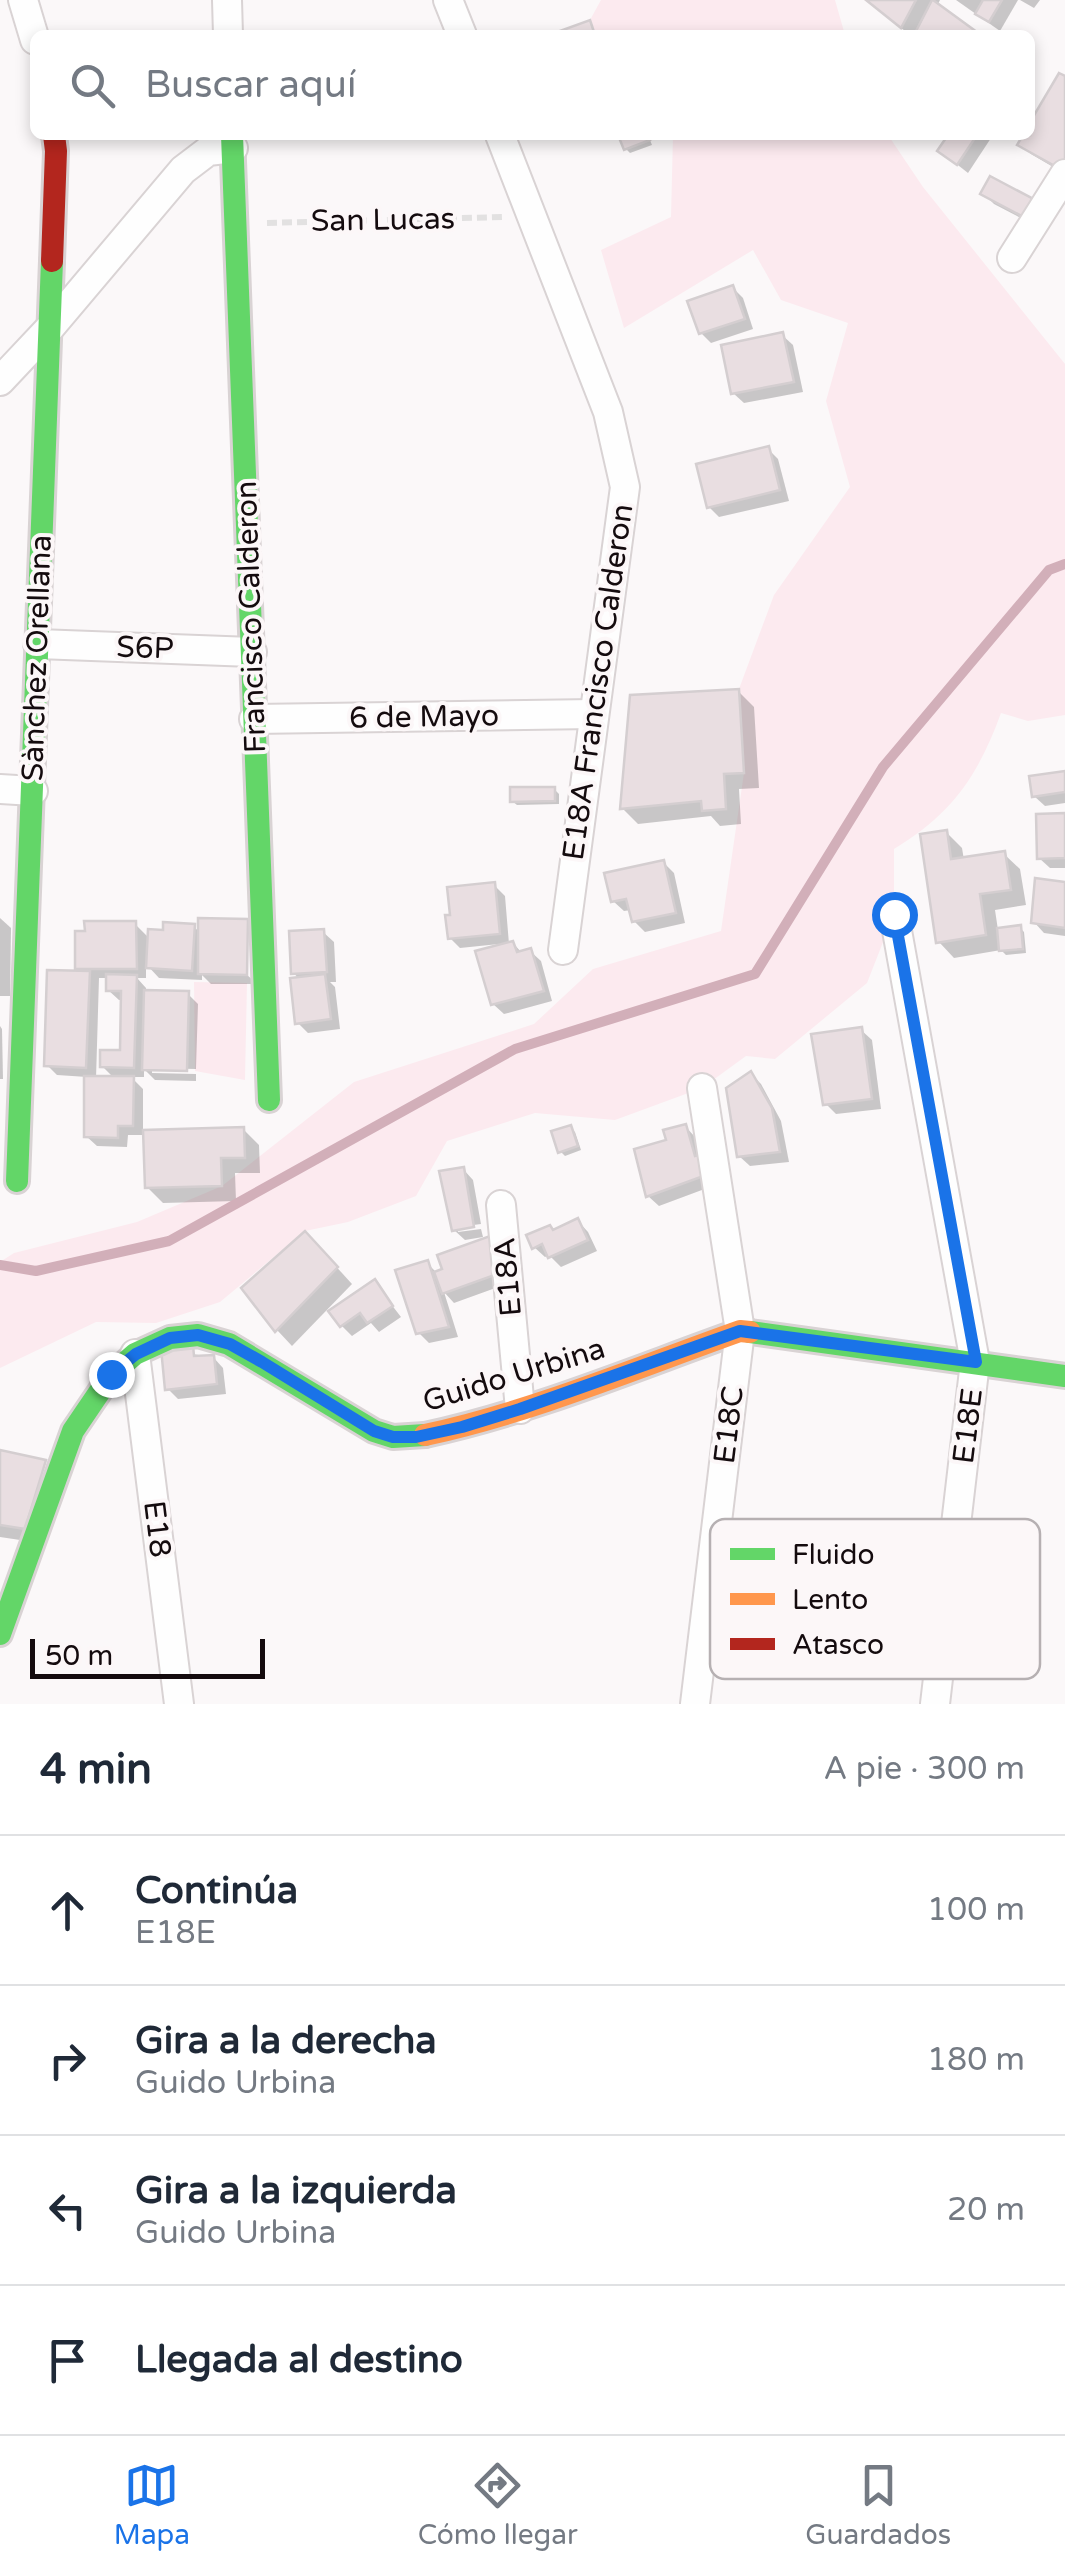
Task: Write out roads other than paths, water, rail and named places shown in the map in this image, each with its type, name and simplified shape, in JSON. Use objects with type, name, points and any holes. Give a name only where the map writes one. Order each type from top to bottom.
[{"type":"street","points":[[23,0],[32,30]]},
{"type":"street","points":[[227,0],[228,30]]},
{"type":"street","points":[[448,0],[460,30]]},
{"type":"street","name":"Sànchez Orellana","points":[[18,1181],[55,140]]},
{"type":"street","name":"E18A Francisco Calderon","points":[[502,140],[608,412],[624,487],[563,950]]},
{"type":"street","points":[[0,381],[183,170],[208,151],[232,141]]},
{"type":"street","name":"Francisco Calderon","points":[[232,141],[269,1100]]},
{"type":"street","points":[[1012,258],[1065,174]]},
{"type":"street","name":"S6P","points":[[38,644],[252,652]]},
{"type":"street","name":"6 de Mayo","points":[[254,719],[593,714]]},
{"type":"street","points":[[0,789],[33,791]]},
{"type":"street","name":"E18E","points":[[894,914],[976,1362],[957,1519]]},
{"type":"street","name":"E18C","points":[[702,1088],[740,1331],[717,1519]]},
{"type":"street","name":"E18A","points":[[502,1205],[520,1409]]},
{"type":"street","name":"Guido Urbina","points":[[0,1634],[73,1430],[111,1374],[136,1354],[170,1338],[198,1335],[230,1344],[374,1431],[393,1437],[416,1437],[462,1427],[740,1331],[1065,1376]]},
{"type":"street","name":"E18","points":[[136,1354],[179,1704]]},
{"type":"street","name":"E18C","points":[[695,1704],[710,1580]]},
{"type":"street","name":"E18E","points":[[935,1704],[938,1679]]},
{"type":"waterway","points":[[0,1265],[36,1271],[169,1241],[515,1049],[755,974],[883,767],[1049,570],[1065,564]]}]
